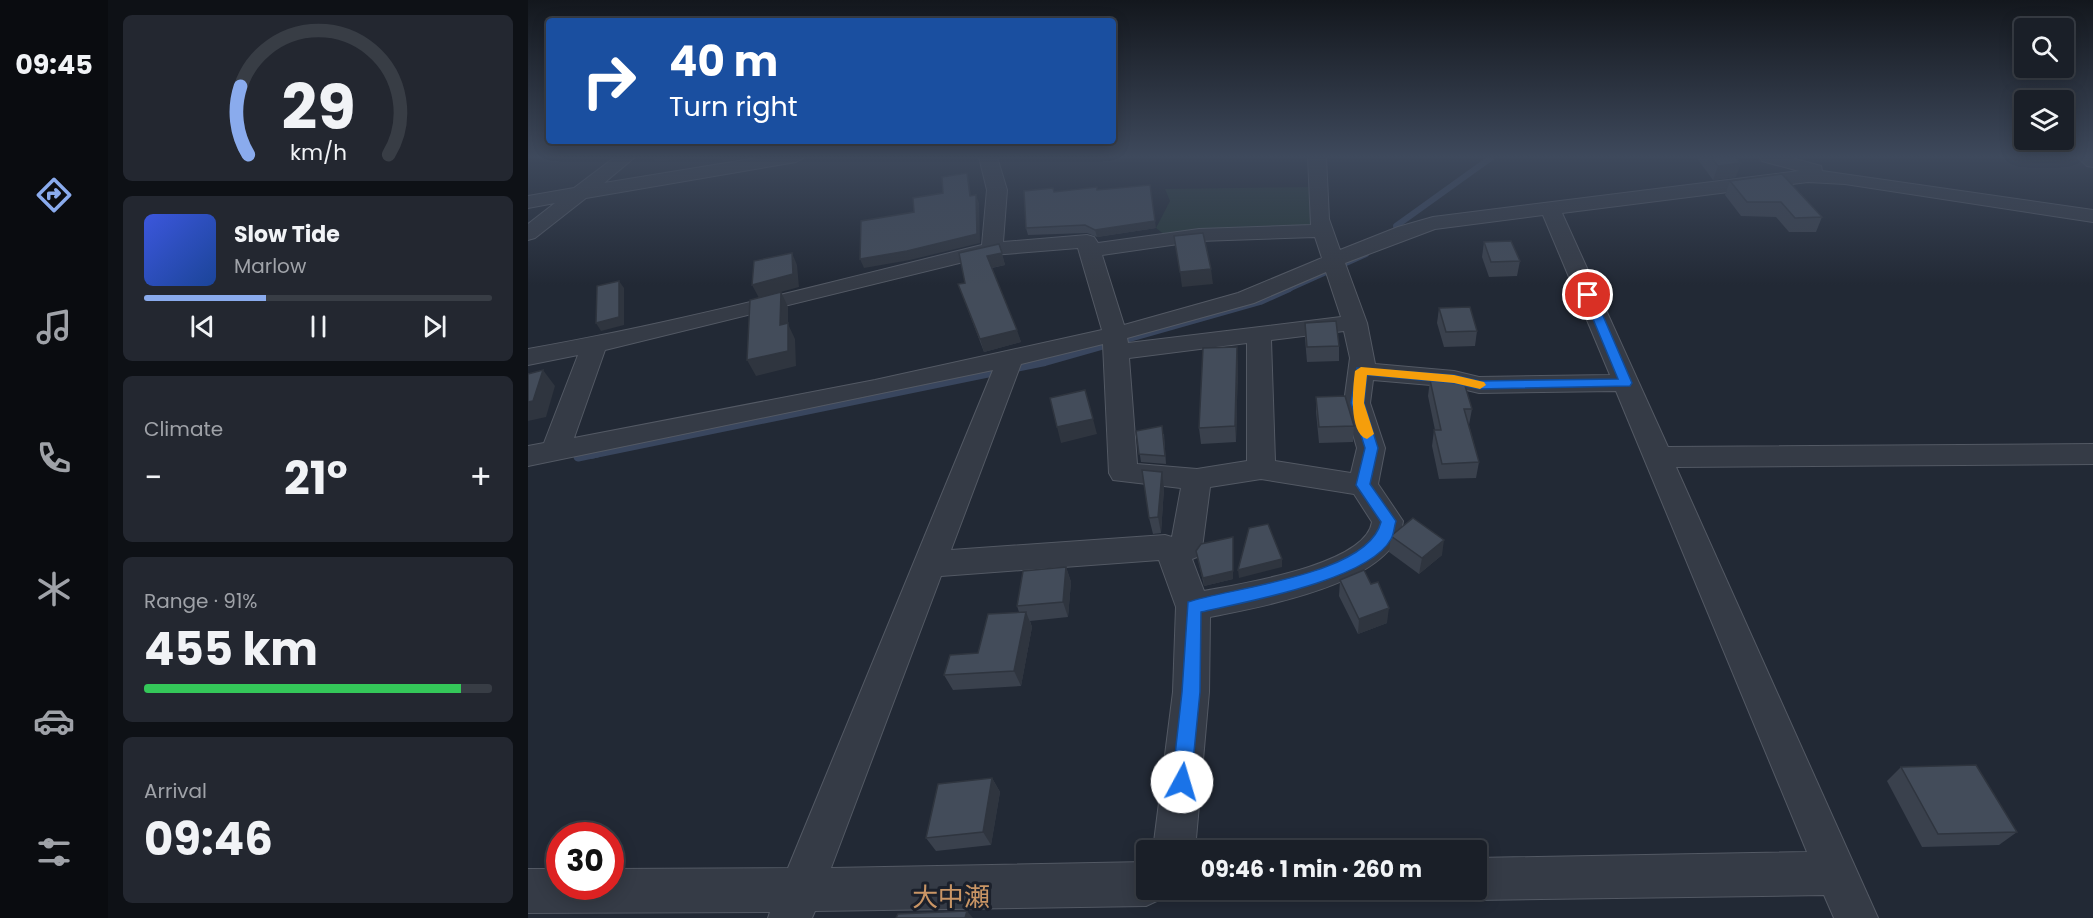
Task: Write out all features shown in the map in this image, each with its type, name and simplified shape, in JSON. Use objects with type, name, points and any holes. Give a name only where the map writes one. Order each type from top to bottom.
[{"type":"street","points":[[528,234],[572,200]]},
{"type":"street","points":[[992,249],[996,200]]},
{"type":"street","points":[[1318,200],[1319,219],[1355,323],[1363,358],[1357,403],[1371,448],[1363,485]]},
{"type":"street","points":[[1116,343],[1254,297],[1394,233],[1433,223],[1610,200]]},
{"type":"street","points":[[1988,200],[2093,216]]},
{"type":"street","points":[[1550,207],[1856,918]]},
{"type":"street","points":[[1090,250],[1199,235],[1323,231]]},
{"type":"street","points":[[528,357],[594,345],[992,249],[1087,241],[1116,343],[1124,473],[1197,479],[1261,469],[1363,485],[1388,521],[1385,537],[1364,556],[1295,584],[1193,607]]},
{"type":"street","points":[[528,456],[1010,360],[1116,343],[1259,334],[1355,323]]},
{"type":"street","points":[[1259,334],[1261,469]]},
{"type":"street","points":[[555,450],[594,345]]},
{"type":"street","points":[[796,904],[1010,360]]},
{"type":"street","points":[[1361,371],[1454,379],[1479,385],[1626,383]]},
{"type":"street","points":[[1658,457],[2093,454]]},
{"type":"street","points":[[1174,554],[1186,548],[1197,479]]},
{"type":"street","points":[[930,564],[1165,547],[1174,554],[1193,607],[1191,692],[1175,840]]},
{"type":"street","points":[[1487,879],[1837,873]]},
{"type":"street","points":[[528,891],[796,904],[1136,885]]},
{"type":"shaded area","points":[[1317,200],[1318,231],[1170,239],[1156,228],[1170,201]]},
{"type":"building","points":[[913,200],[976,200],[977,234],[907,251],[860,259],[861,221],[914,212]]},
{"type":"building","points":[[1024,200],[1152,200],[1155,221],[1095,230],[1085,225],[1026,228]]},
{"type":"building","points":[[1745,200],[1806,200],[1822,217],[1795,218],[1781,202],[1747,202]]},
{"type":"building","points":[[1203,233],[1211,269],[1180,272],[1174,236]]},
{"type":"building","points":[[1511,241],[1520,261],[1491,262],[1484,242]]},
{"type":"building","points":[[999,244],[1002,253],[987,256],[1017,330],[980,339],[958,284],[965,283],[959,253]]},
{"type":"building","points":[[792,253],[793,274],[752,285],[754,261]]},
{"type":"building","points":[[619,281],[619,317],[596,323],[597,286]]},
{"type":"building","points":[[781,292],[780,325],[788,323],[788,351],[747,360],[750,300]]},
{"type":"building","points":[[1470,307],[1477,331],[1446,332],[1439,308]]},
{"type":"building","points":[[1336,321],[1339,346],[1307,347],[1305,323]]},
{"type":"building","points":[[1237,347],[1235,426],[1199,428],[1203,348]]},
{"type":"building","points":[[543,370],[533,401],[528,402],[528,374]]},
{"type":"building","points":[[1463,379],[1472,409],[1464,409],[1479,462],[1442,464],[1434,430],[1441,430],[1430,380]]},
{"type":"building","points":[[1085,390],[1093,419],[1057,427],[1050,398]]},
{"type":"building","points":[[1345,396],[1354,426],[1319,427],[1316,397]]},
{"type":"building","points":[[1162,426],[1165,456],[1139,454],[1136,431]]},
{"type":"building","points":[[1142,470],[1162,472],[1158,517],[1149,518]]},
{"type":"building","points":[[1413,518],[1444,540],[1422,558],[1391,536]]},
{"type":"building","points":[[1268,524],[1282,559],[1238,570],[1249,528]]},
{"type":"building","points":[[1233,537],[1233,571],[1203,578],[1196,551],[1201,544]]},
{"type":"building","points":[[1066,567],[1063,602],[1017,606],[1023,571]]},
{"type":"building","points":[[1364,570],[1371,584],[1378,582],[1389,608],[1359,619],[1340,580]]},
{"type":"building","points":[[1026,612],[1014,671],[944,675],[950,655],[978,653],[988,614]]},
{"type":"building","points":[[1976,765],[2017,832],[1938,834],[1901,767]]},
{"type":"building","points":[[992,778],[983,832],[926,838],[938,784]]},
{"type":"building","points":[[967,911],[965,918],[896,918],[898,914]]},
{"type":"waterway","points":[[1398,238],[1396,226],[1432,200]]},
{"type":"waterway","points":[[1286,290],[1366,254]]},
{"type":"waterway","points":[[590,455],[1045,362],[1260,301],[1289,288]]},
{"type":"waterway","points":[[578,457],[597,453]]},
{"type":"slow traffic","points":[[1367,434],[1357,403],[1361,371],[1454,379],[1480,385]]},
{"type":"district","name":"大中瀬","points":[[951,897]]},
{"type":"route","points":[[1182,782],[1191,692],[1193,607],[1295,584],[1364,556],[1385,537],[1388,521],[1363,485],[1371,448],[1357,403],[1361,371],[1454,379],[1479,385],[1626,383],[1588,295]]}]
